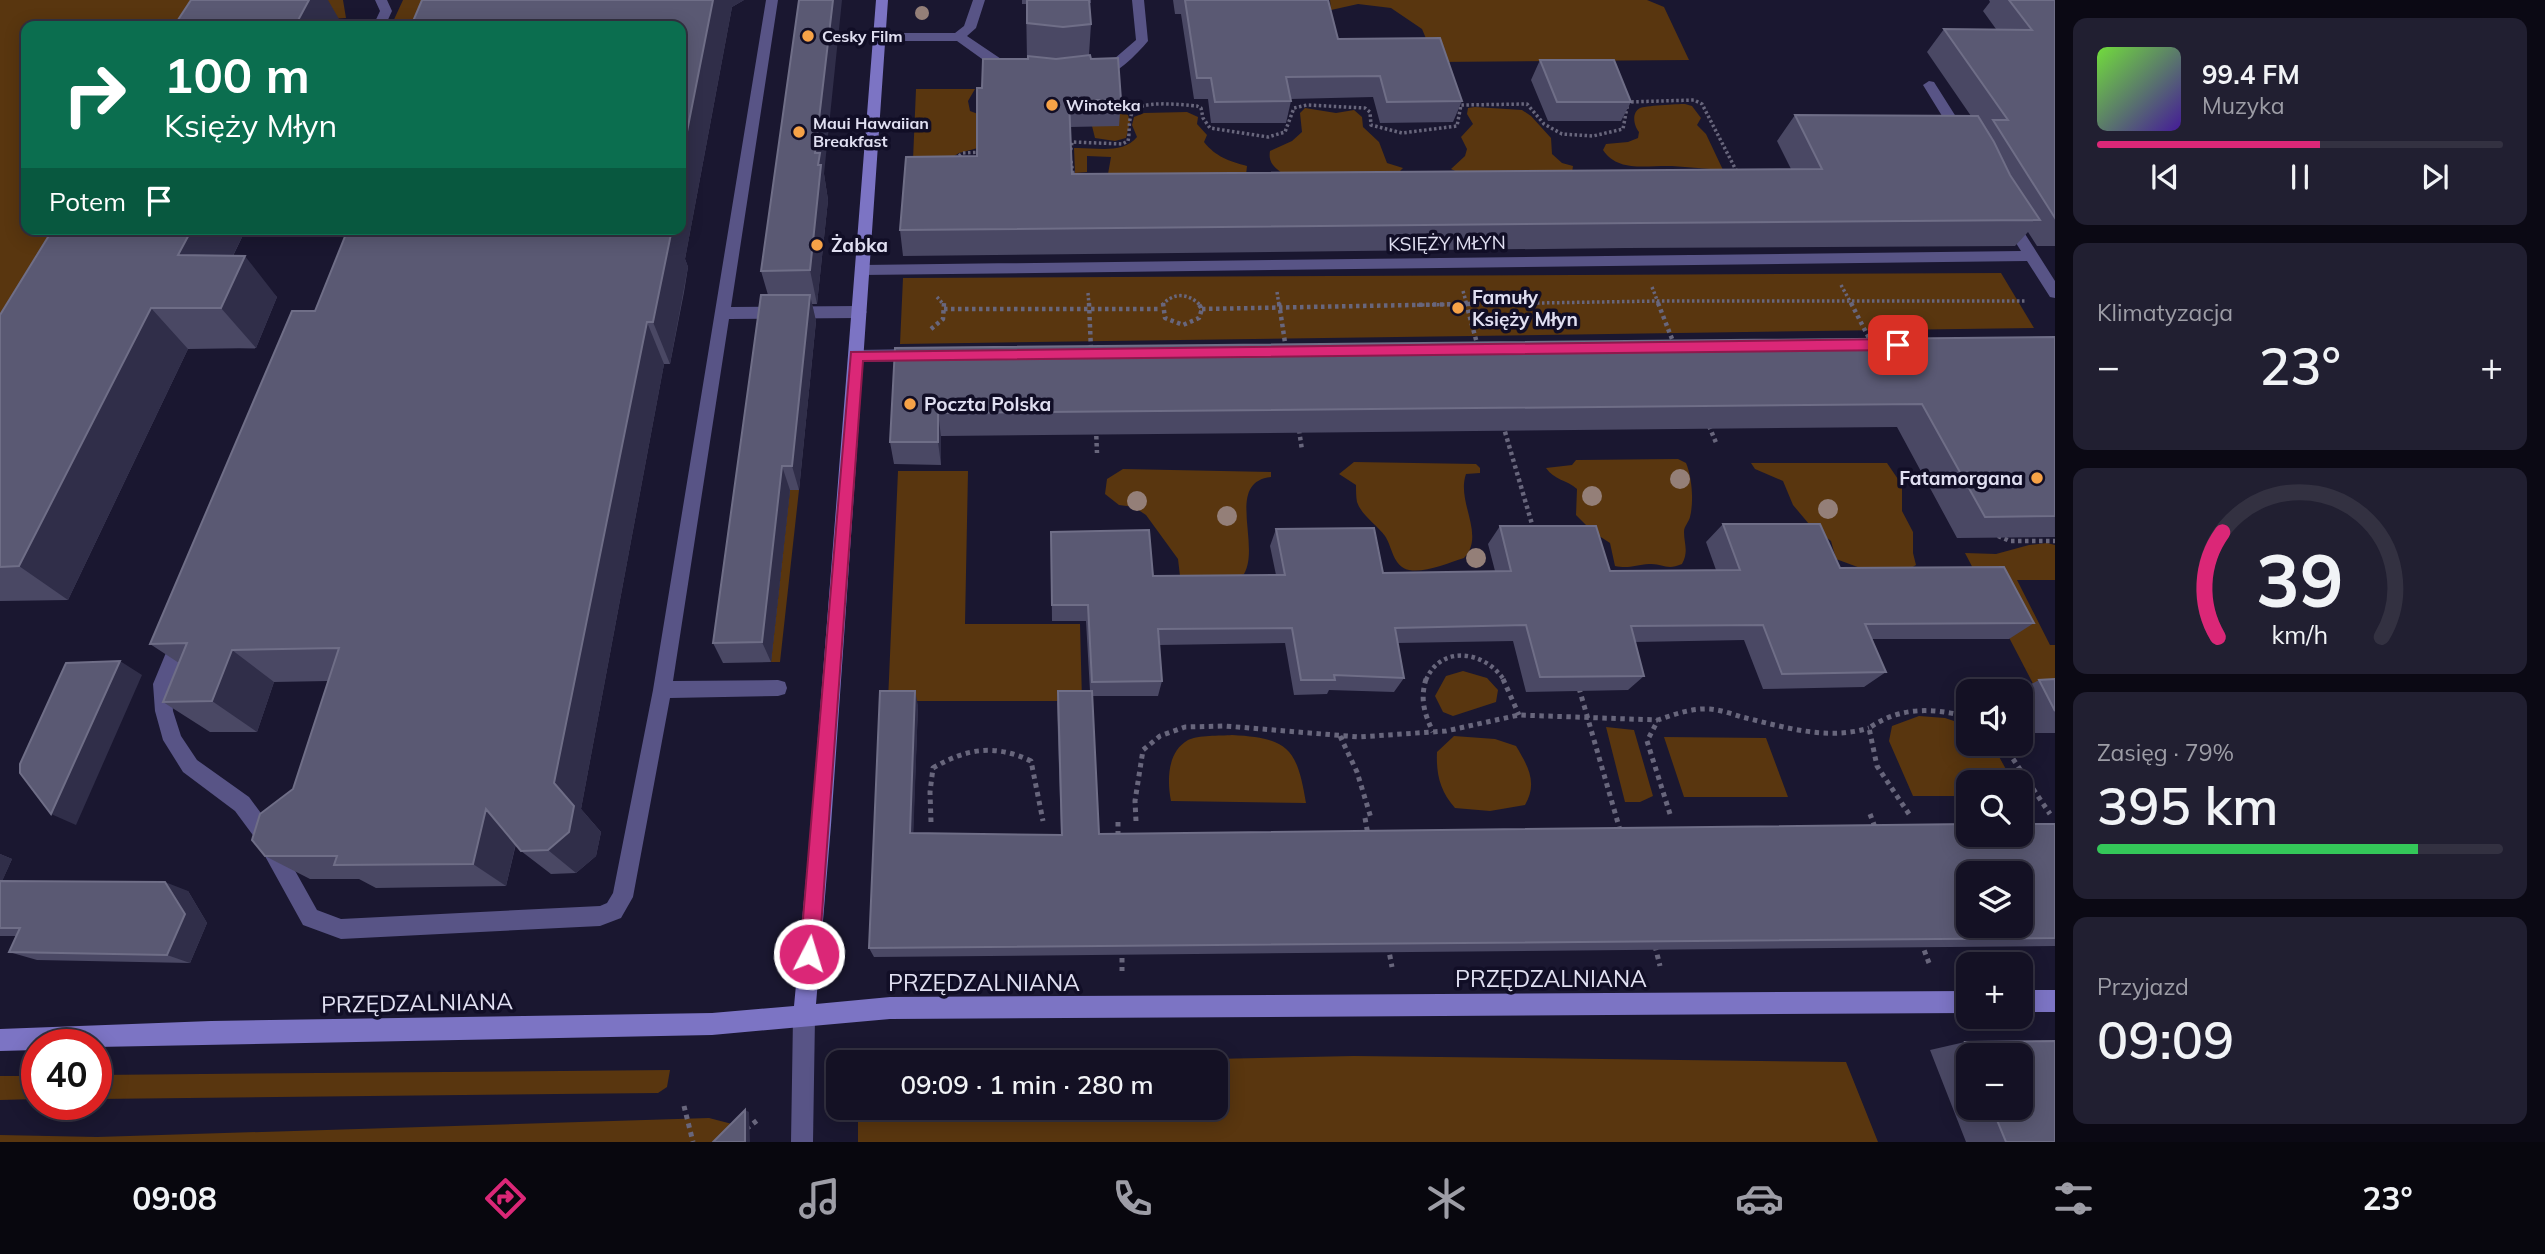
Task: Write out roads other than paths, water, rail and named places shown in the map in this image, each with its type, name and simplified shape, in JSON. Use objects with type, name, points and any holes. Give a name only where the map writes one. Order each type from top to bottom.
[{"type":"street","points":[[381,0],[386,12],[382,21]]},
{"type":"street","points":[[188,621],[162,684],[164,711],[173,740],[190,766],[242,804],[262,831],[310,918],[341,929],[600,916],[614,911],[623,897],[662,690],[772,0]]},
{"type":"street","points":[[802,1142],[804,1017],[882,0]]},
{"type":"street","points":[[958,37],[970,28],[979,0]]},
{"type":"street","points":[[1083,76],[1099,74],[1119,62],[1142,41],[1138,0]]},
{"type":"street","points":[[879,37],[958,37],[979,49],[993,64],[1016,73]]},
{"type":"street","points":[[1929,85],[1966,144]]},
{"type":"street","points":[[2001,208],[2055,293]]},
{"type":"street","name":"KSIĘŻY MŁYN","points":[[862,270],[2032,256]]},
{"type":"street","points":[[722,313],[859,312]]},
{"type":"street","points":[[856,356],[929,355]]},
{"type":"street","points":[[662,690],[778,688]]},
{"type":"street","points":[[2033,1001],[2055,1001]]},
{"type":"street","name":"PRZĘDZALNIANA","points":[[0,1040],[225,1032],[694,1025],[890,1009],[1956,1002]]},
{"type":"place","name":"Cesky Film","points":[[808,36]]},
{"type":"place","name":"Winoteka","points":[[1052,105]]},
{"type":"place","name":"Maui Hawaiian Breakfast","points":[[799,132]]},
{"type":"place","name":"Żabka","points":[[817,245]]},
{"type":"place","name":"Famuły Księży Młyn","points":[[1458,308]]},
{"type":"place","name":"Poczta Polska","points":[[910,404]]},
{"type":"place","name":"Fatamorgana","points":[[2037,478]]}]
